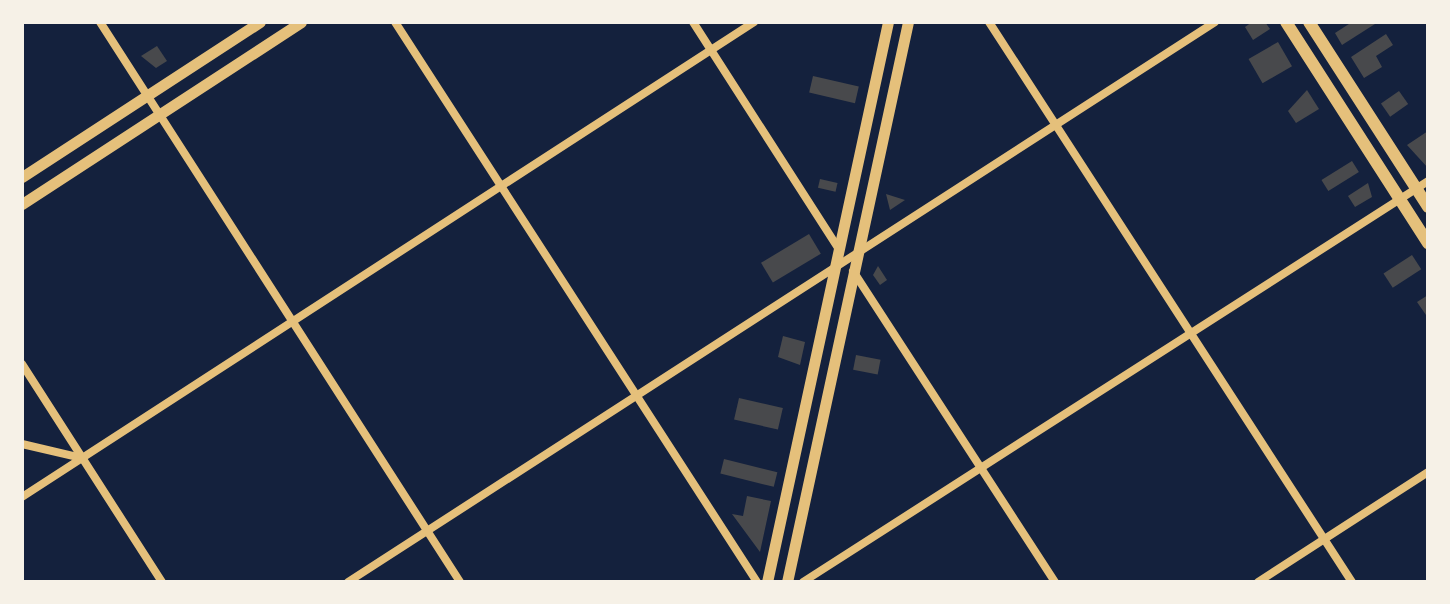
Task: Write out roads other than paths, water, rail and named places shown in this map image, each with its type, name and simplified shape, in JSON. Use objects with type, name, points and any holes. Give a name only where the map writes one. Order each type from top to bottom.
[{"type":"main road","points":[[22,177],[260,22]]},
{"type":"main road","points":[[22,204],[301,22]]},
{"type":"main road","points":[[767,582],[840,259],[888,22]]},
{"type":"main road","points":[[787,582],[908,22]]},
{"type":"main road","points":[[1286,22],[1428,243]]},
{"type":"main road","points":[[1309,22],[1422,185],[1428,207]]},
{"type":"street","points":[[100,22],[460,582]]},
{"type":"street","points":[[395,22],[757,582]]},
{"type":"street","points":[[693,22],[840,259],[854,272],[1055,582]]},
{"type":"street","points":[[22,497],[754,22]]},
{"type":"street","points":[[989,22],[1352,582]]},
{"type":"street","points":[[348,582],[637,396],[840,259],[858,252],[1215,22]]},
{"type":"street","points":[[803,582],[1422,185]]},
{"type":"street","points":[[22,364],[162,582]]},
{"type":"street","points":[[22,444],[82,458]]},
{"type":"street","points":[[1258,582],[1428,472]]}]
